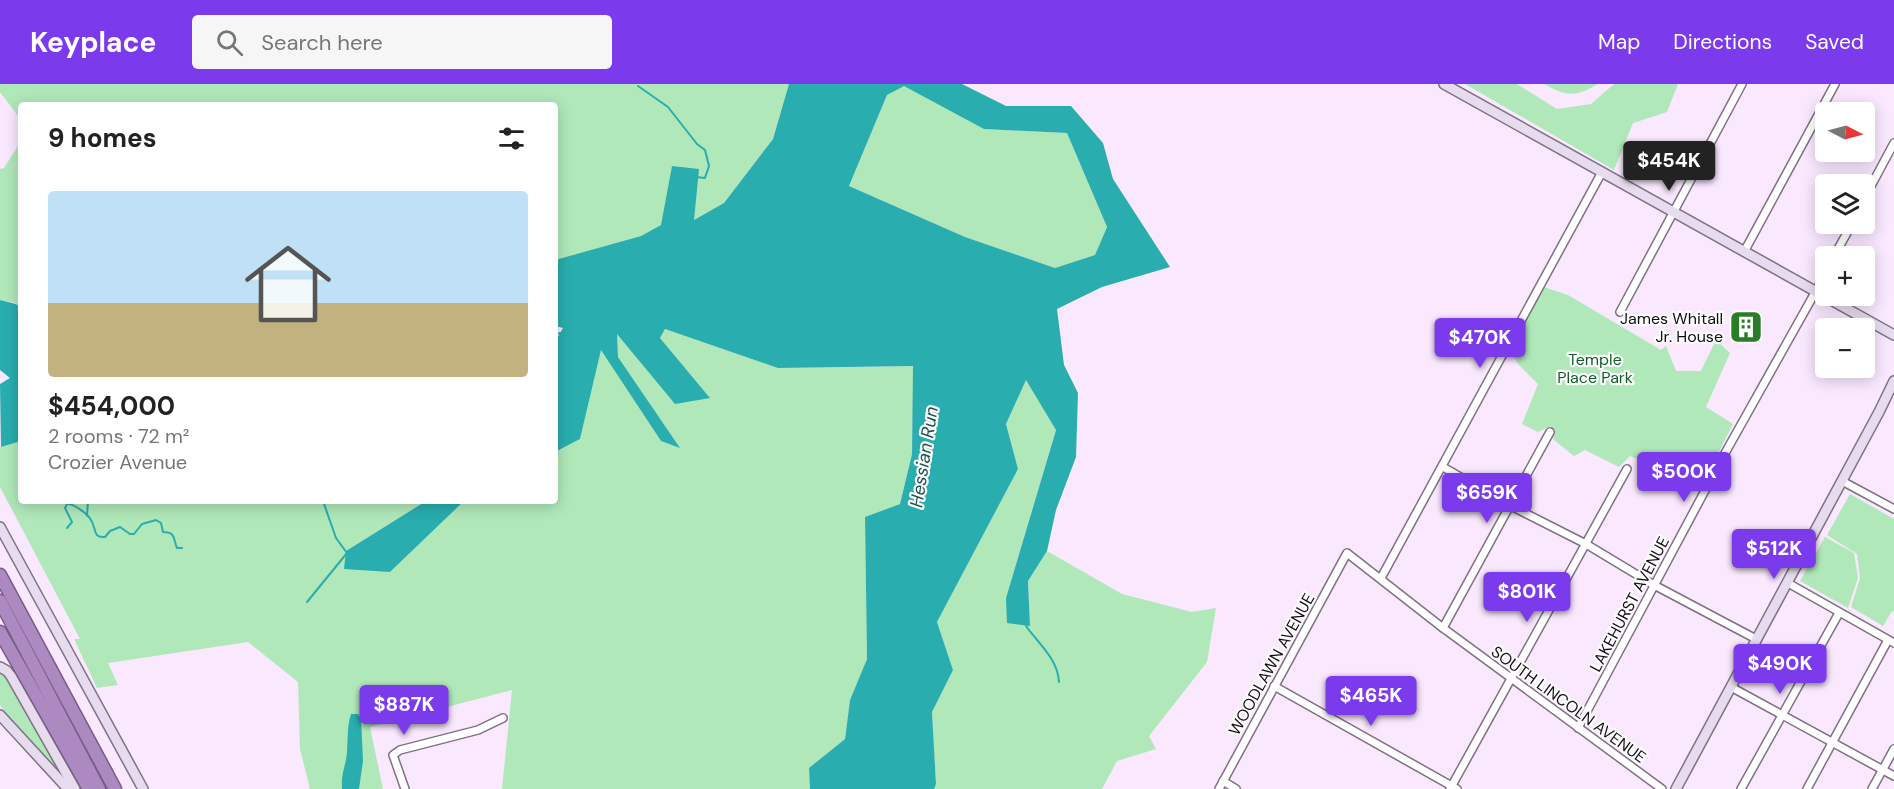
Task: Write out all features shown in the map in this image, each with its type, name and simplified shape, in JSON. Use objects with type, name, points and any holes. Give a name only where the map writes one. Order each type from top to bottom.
[{"type":"highway","points":[[0,575],[116,789]]},
{"type":"highway","points":[[0,601],[99,789]]},
{"type":"highway","points":[[0,632],[89,789]]},
{"type":"main road","points":[[1444,84],[1815,290]]},
{"type":"main road","points":[[1843,306],[1894,335]]},
{"type":"main road","points":[[1676,789],[1788,584],[1894,381]]},
{"type":"main road","points":[[0,527],[143,789]]},
{"type":"main road","points":[[0,667],[8,671],[75,789]]},
{"type":"main road","points":[[0,715],[68,789]]},
{"type":"street","points":[[1620,312],[1742,84]]},
{"type":"street","points":[[1744,252],[1835,84]]},
{"type":"street","points":[[1875,178],[1894,143]]},
{"type":"street","points":[[1381,578],[1602,172]]},
{"type":"street","name":"LAKEHURST AVENUE","points":[[1578,728],[1815,293]]},
{"type":"street","points":[[1443,627],[1550,432]]},
{"type":"street","points":[[1443,467],[1756,639]]},
{"type":"street","points":[[1274,686],[1453,788],[1511,678],[1627,470]]},
{"type":"street","points":[[1842,481],[1894,509]]},
{"type":"street","name":"SOUTH LINCOLN AVENUE","points":[[1347,553],[1662,789]]},
{"type":"street","name":"WOODLAWN AVENUE","points":[[1219,789],[1347,553]]},
{"type":"street","points":[[1788,584],[1891,642],[1807,789]]},
{"type":"street","points":[[1742,789],[1839,613]]},
{"type":"street","points":[[1731,687],[1894,776]]},
{"type":"street","points":[[405,789],[393,755],[400,750],[478,730],[503,718]]},
{"type":"street","points":[[1872,789],[1894,749]]},
{"type":"street","points":[[1223,782],[1236,789]]},
{"type":"green space","points":[[0,84],[789,84],[773,139],[724,203],[694,220],[661,225],[641,236],[558,259],[558,102],[18,102],[18,116],[0,92]]},
{"type":"green space","points":[[1465,84],[1517,84],[1557,109],[1591,104],[1614,84],[1678,84],[1667,112],[1633,123],[1614,170]]},
{"type":"green space","points":[[1544,84],[1598,84],[1571,94]]},
{"type":"green space","points":[[904,85],[984,129],[1067,133],[1107,227],[1095,255],[1055,268],[965,237],[849,186],[887,95]]},
{"type":"green space","points":[[18,146],[18,305],[0,300],[0,169],[4,168]]},
{"type":"green space","name":"Temple Place Park","points":[[1544,287],[1568,295],[1661,350],[1666,346],[1676,371],[1701,371],[1716,340],[1730,353],[1706,407],[1733,424],[1700,485],[1675,471],[1630,456],[1619,467],[1585,450],[1574,456],[1554,440],[1551,426],[1538,432],[1522,424],[1538,384],[1516,362],[1517,360],[1508,354]]},
{"type":"green space","points":[[665,329],[778,368],[914,366],[912,454],[900,504],[865,517],[867,659],[850,700],[845,739],[809,768],[810,789],[502,789],[512,690],[370,727],[383,789],[310,789],[300,749],[298,682],[248,642],[108,663],[118,685],[97,688],[74,639],[80,639],[0,487],[0,447],[18,442],[18,504],[421,504],[346,551],[390,572],[461,504],[558,504],[558,450],[580,439],[601,349],[661,441],[679,447],[618,357],[616,333],[710,398],[660,338]]},
{"type":"green space","points":[[1026,379],[1056,429],[1006,598],[1030,626],[1028,581],[1047,551],[1122,594],[1192,612],[1216,608],[1207,662],[1149,736],[1156,749],[1117,761],[1102,789],[934,789],[936,784],[932,712],[953,670],[937,622],[1018,469],[1006,424]]},
{"type":"green space","points":[[1850,494],[1894,519],[1894,612],[1892,611],[1883,626],[1851,607],[1860,578],[1857,554],[1827,535]]},
{"type":"green space","points":[[1825,537],[1854,553],[1858,578],[1848,608],[1800,581]]},
{"type":"green space","points":[[0,674],[13,687],[64,776],[13,724],[0,705]]},
{"type":"water","name":"Hessian Run","points":[[789,84],[962,84],[1006,106],[1071,106],[1103,143],[1113,179],[1170,267],[1102,287],[1057,309],[1064,365],[1078,393],[1076,457],[1056,510],[1047,551],[1028,581],[1030,626],[1007,623],[1006,598],[1056,430],[1026,380],[1006,424],[1018,469],[937,622],[953,670],[932,712],[936,784],[934,789],[810,789],[809,768],[845,739],[850,700],[867,659],[865,517],[900,504],[912,454],[913,366],[778,368],[665,329],[660,338],[710,398],[675,404],[617,334],[618,357],[680,448],[661,441],[601,350],[580,439],[558,450],[558,337],[563,328],[558,327],[558,259],[641,236],[661,225],[672,166],[699,169],[694,220],[724,203],[773,139]],"holes":[[[904,86],[984,129],[1067,133],[1107,227],[1095,255],[1055,268],[965,237],[849,186],[887,95]]]},
{"type":"water","points":[[0,300],[18,306],[18,442],[1,447],[0,384],[10,378],[0,370]]},
{"type":"water","points":[[421,504],[461,504],[390,572],[344,569],[346,551]]},
{"type":"water","points":[[351,714],[358,714],[361,718],[363,761],[359,789],[342,789],[348,728]]},
{"type":"waterway","points":[[638,86],[668,107],[697,144],[705,150],[709,166],[705,178],[696,177]]},
{"type":"waterway","points":[[67,528],[72,522],[65,508],[67,504],[70,504],[87,515],[98,536],[105,537],[110,531],[120,527],[134,534],[142,524],[156,520],[161,523],[163,532],[172,535],[177,548],[182,548]]},
{"type":"waterway","points":[[87,516],[88,504]]},
{"type":"waterway","points":[[324,504],[336,538],[347,553]]},
{"type":"waterway","points":[[307,602],[347,553]]},
{"type":"waterway","points":[[1026,626],[1047,652],[1055,666],[1059,682]]},
{"type":"place","name":"James Whitall Jr. House","points":[[1746,327]]}]
